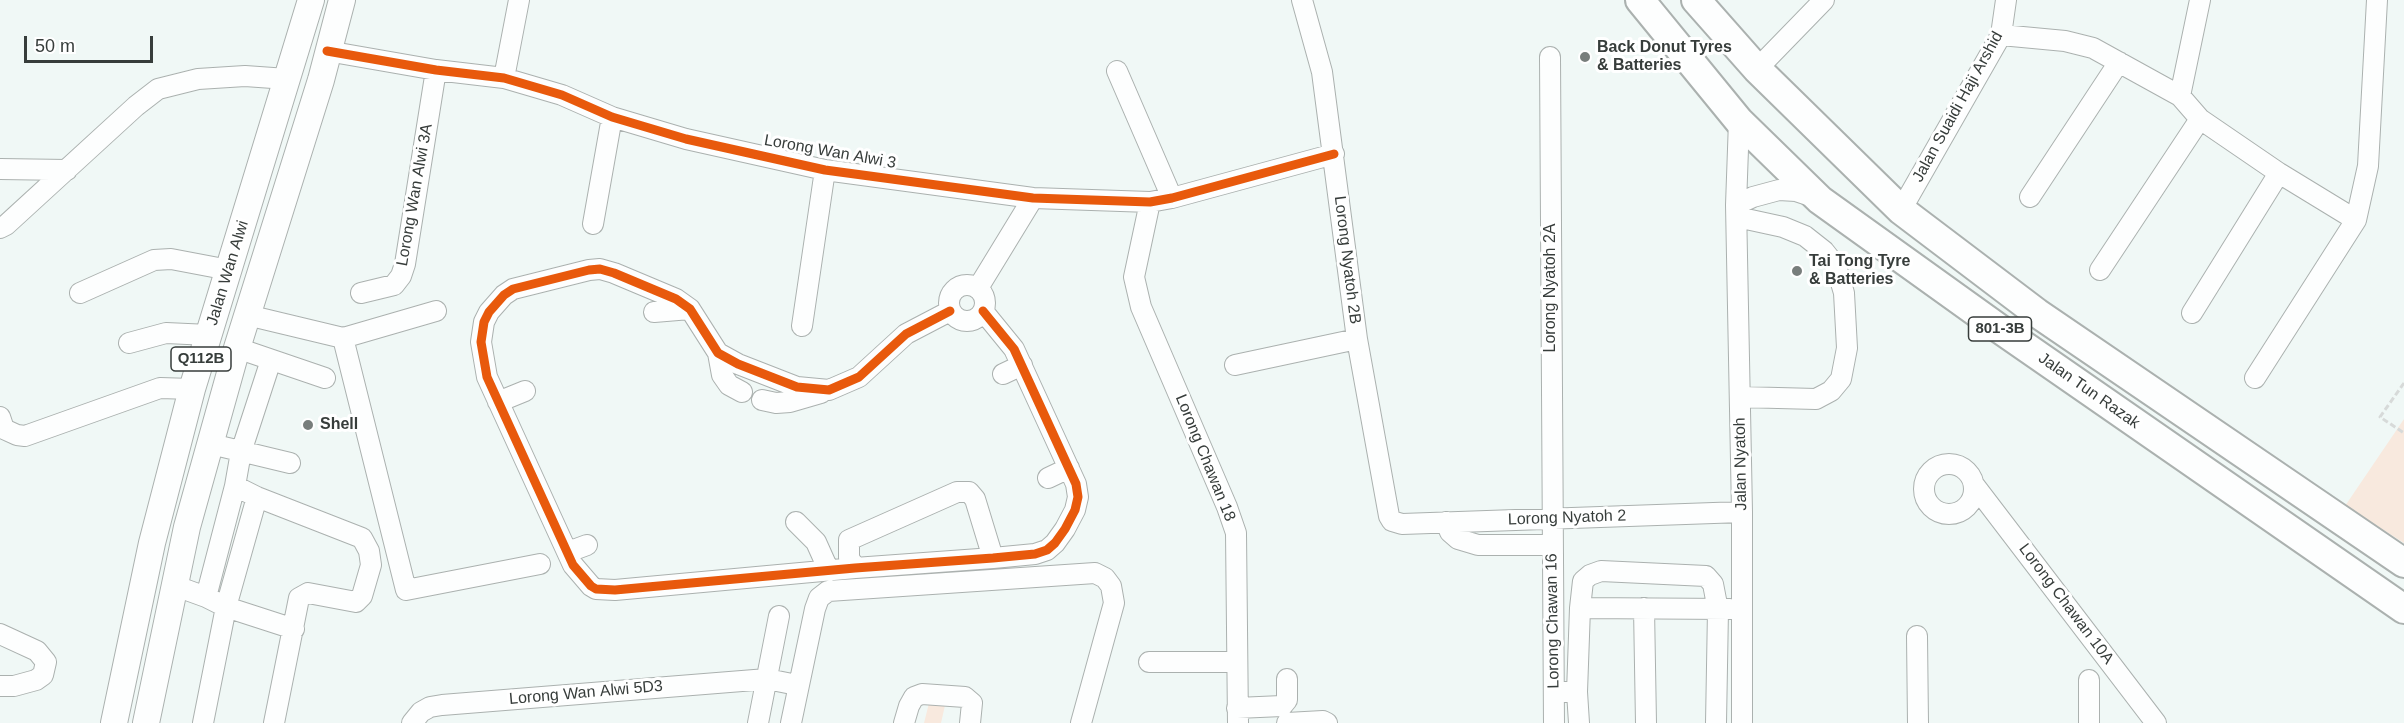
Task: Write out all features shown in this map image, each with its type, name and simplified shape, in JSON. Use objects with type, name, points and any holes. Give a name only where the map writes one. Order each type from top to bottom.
[{"type":"highway","name":"Jalan Tun Razak","points":[[1640,0],[1739,121],[1820,200],[2007,334],[2404,609]]},
{"type":"highway","name":"Jalan Tun Razak","points":[[1696,0],[1757,69],[1901,210],[2037,314],[2404,563]]},
{"type":"main road","name":"Jalan Wan Alwi","points":[[114,723],[152,543],[192,389],[311,0]]},
{"type":"main road","name":"Jalan Wan Alwi","points":[[146,723],[173,585],[237,348],[321,80],[342,0]]},
{"type":"street","points":[[504,78],[519,0]]},
{"type":"street","name":"Lorong Nyatoh 2B","points":[[1302,0],[1322,72],[1357,339],[1389,516],[1392,520]]},
{"type":"street","points":[[1757,69],[1824,0]]},
{"type":"street","name":"Jalan Suaidi Haji Arshid","points":[[1901,210],[2001,34],[2006,0]]},
{"type":"street","points":[[2180,96],[2200,0]]},
{"type":"street","points":[[2255,378],[2356,220],[2368,166],[2377,0]]},
{"type":"street","points":[[2001,34],[2065,41],[2093,48],[2180,96],[2200,119],[2279,174],[2356,220]]},
{"type":"street","name":"Lorong Wan Alwi 3","points":[[327,51],[436,70],[504,78],[562,95],[612,117],[686,139],[825,170],[1033,198],[1150,202],[1334,154]]},
{"type":"street","name":"Lorong Nyatoh 2A","points":[[1550,57],[1552,519]]},
{"type":"street","points":[[2030,197],[2119,62]]},
{"type":"street","name":"Lorong Wan Alwi 3A","points":[[361,293],[394,285],[403,270],[436,70]]},
{"type":"street","points":[[1117,71],[1172,198]]},
{"type":"street","points":[[0,228],[158,89],[198,79],[245,76],[287,79]]},
{"type":"street","points":[[593,224],[612,117]]},
{"type":"street","points":[[2100,270],[2200,119]]},
{"type":"street","name":"Jalan Nyatoh","points":[[1739,121],[1736,211],[1742,512],[1742,723]]},
{"type":"street","points":[[0,169],[67,170]]},
{"type":"street","points":[[802,326],[825,170]]},
{"type":"street","points":[[2192,313],[2279,174]]},
{"type":"street","points":[[1736,211],[1753,197],[1779,190],[1796,191],[1820,200]]},
{"type":"street","points":[[978,288],[1033,198]]},
{"type":"street","name":"Lorong Chawan 18","points":[[1150,202],[1134,277],[1142,307],[1236,533],[1238,715]]},
{"type":"street","points":[[1736,211],[1804,236],[1824,251],[1836,266],[1844,293],[1847,348],[1841,379],[1831,391],[1816,399],[1740,397]]},
{"type":"street","points":[[80,293],[154,260],[171,258],[229,270]]},
{"type":"street","points":[[742,392],[729,385],[722,375],[718,353],[690,309],[675,299],[638,282],[600,269],[513,289],[504,295],[489,312],[481,332],[487,377],[568,552],[585,581],[596,589],[606,590],[993,558],[1035,554],[1047,550],[1055,543],[1075,510],[1078,497],[1076,484],[1022,365],[1009,341],[984,311]]},
{"type":"street","points":[[970,284],[978,288],[983,295],[984,311],[971,321],[955,318],[950,311],[950,295],[955,288],[970,284]]},
{"type":"street","points":[[654,312],[690,309]]},
{"type":"street","points":[[247,315],[343,338],[436,311]]},
{"type":"street","points":[[762,400],[790,402],[829,390],[860,377],[906,334],[950,311]]},
{"type":"street","points":[[129,343],[166,333],[209,335]]},
{"type":"street","points":[[343,338],[406,590],[540,564]]},
{"type":"street","points":[[1235,365],[1357,339]]},
{"type":"street","points":[[237,348],[325,378]]},
{"type":"street","points":[[718,353],[738,364],[797,387],[829,390]]},
{"type":"street","points":[[206,597],[235,486],[241,452],[271,360]]},
{"type":"street","points":[[1003,374],[1022,365]]},
{"type":"street","points":[[0,417],[4,429],[25,436],[160,388],[192,389]]},
{"type":"street","points":[[498,402],[525,391]]},
{"type":"street","points":[[211,444],[290,463]]},
{"type":"street","points":[[1048,478],[1069,468]]},
{"type":"street","points":[[235,486],[257,497],[362,538],[391,530]]},
{"type":"street","name":"Lorong Chawan 10A","points":[[1975,486],[2156,723]]},
{"type":"street","points":[[855,568],[849,558],[849,540],[957,492],[969,492],[975,499],[993,558]]},
{"type":"street","points":[[203,723],[226,607],[257,497]]},
{"type":"street","name":"Lorong Nyatoh 2","points":[[1392,520],[1402,524],[1742,512]]},
{"type":"street","name":"Lorong Chawan 16","points":[[1552,519],[1554,723]]},
{"type":"street","points":[[796,522],[816,542],[829,571]]},
{"type":"street","points":[[1446,522],[1450,532],[1458,539],[1478,545],[1552,545]]},
{"type":"street","points":[[274,723],[299,598],[304,594],[313,594],[352,603],[359,600],[371,565],[369,551],[362,538]]},
{"type":"street","points":[[568,552],[586,545]]},
{"type":"street","points":[[1579,723],[1577,692],[1583,581],[1590,575],[1601,571],[1706,576],[1713,584],[1718,610],[1716,723]]},
{"type":"street","points":[[791,723],[815,609],[819,598],[828,591],[1095,573],[1105,578],[1111,586],[1114,603],[1081,723]]},
{"type":"street","points":[[173,585],[226,607],[294,629]]},
{"type":"street","points":[[1580,608],[1741,609]]},
{"type":"street","points":[[1644,608],[1646,723]]},
{"type":"street","points":[[758,723],[779,616]]},
{"type":"street","points":[[0,634],[37,651],[46,662],[43,675],[36,680],[14,686],[0,686]]},
{"type":"street","points":[[1917,636],[1918,723]]},
{"type":"street","points":[[1149,662],[1237,662]]},
{"type":"street","name":"Lorong Wan Alwi 5D3","points":[[412,723],[421,712],[430,707],[442,705],[767,679],[798,685]]},
{"type":"street","points":[[1238,715],[1282,706],[1287,700],[1287,679]]},
{"type":"street","points":[[2089,680],[2089,723]]},
{"type":"street","points":[[1554,692],[1577,692]]},
{"type":"street","points":[[904,723],[914,697],[922,694],[965,697],[972,703],[970,723]]},
{"type":"street","points":[[1287,723],[1323,721],[1327,723]]},
{"type":"path","points":[[2404,383],[2380,417],[2404,433]]},
{"type":"shaded area","points":[[2404,419],[2404,543],[2345,506]]},
{"type":"shaded area","points":[[946,701],[941,723],[924,723],[929,703]]},
{"type":"cycle path","points":[[327,51],[436,70],[504,78],[562,95],[612,117],[686,139],[825,170],[1033,198],[1150,202],[1334,154]]},
{"type":"cycle path","points":[[950,311],[906,334],[859,377],[829,390],[797,387],[738,364],[718,353],[690,309],[676,299],[600,269],[513,289],[504,295],[489,312],[484,322],[481,342],[487,377],[573,565],[596,589],[615,590],[993,558],[1035,554],[1047,550],[1065,529],[1075,510],[1078,497],[1076,484],[1014,349],[983,311]]},
{"type":"place","name":"Back Donut Tyres & Batteries","points":[[1585,57]]},
{"type":"place","name":"Tai Tong Tyre & Batteries","points":[[1797,271]]},
{"type":"place","name":"Shell","points":[[308,425]]}]
